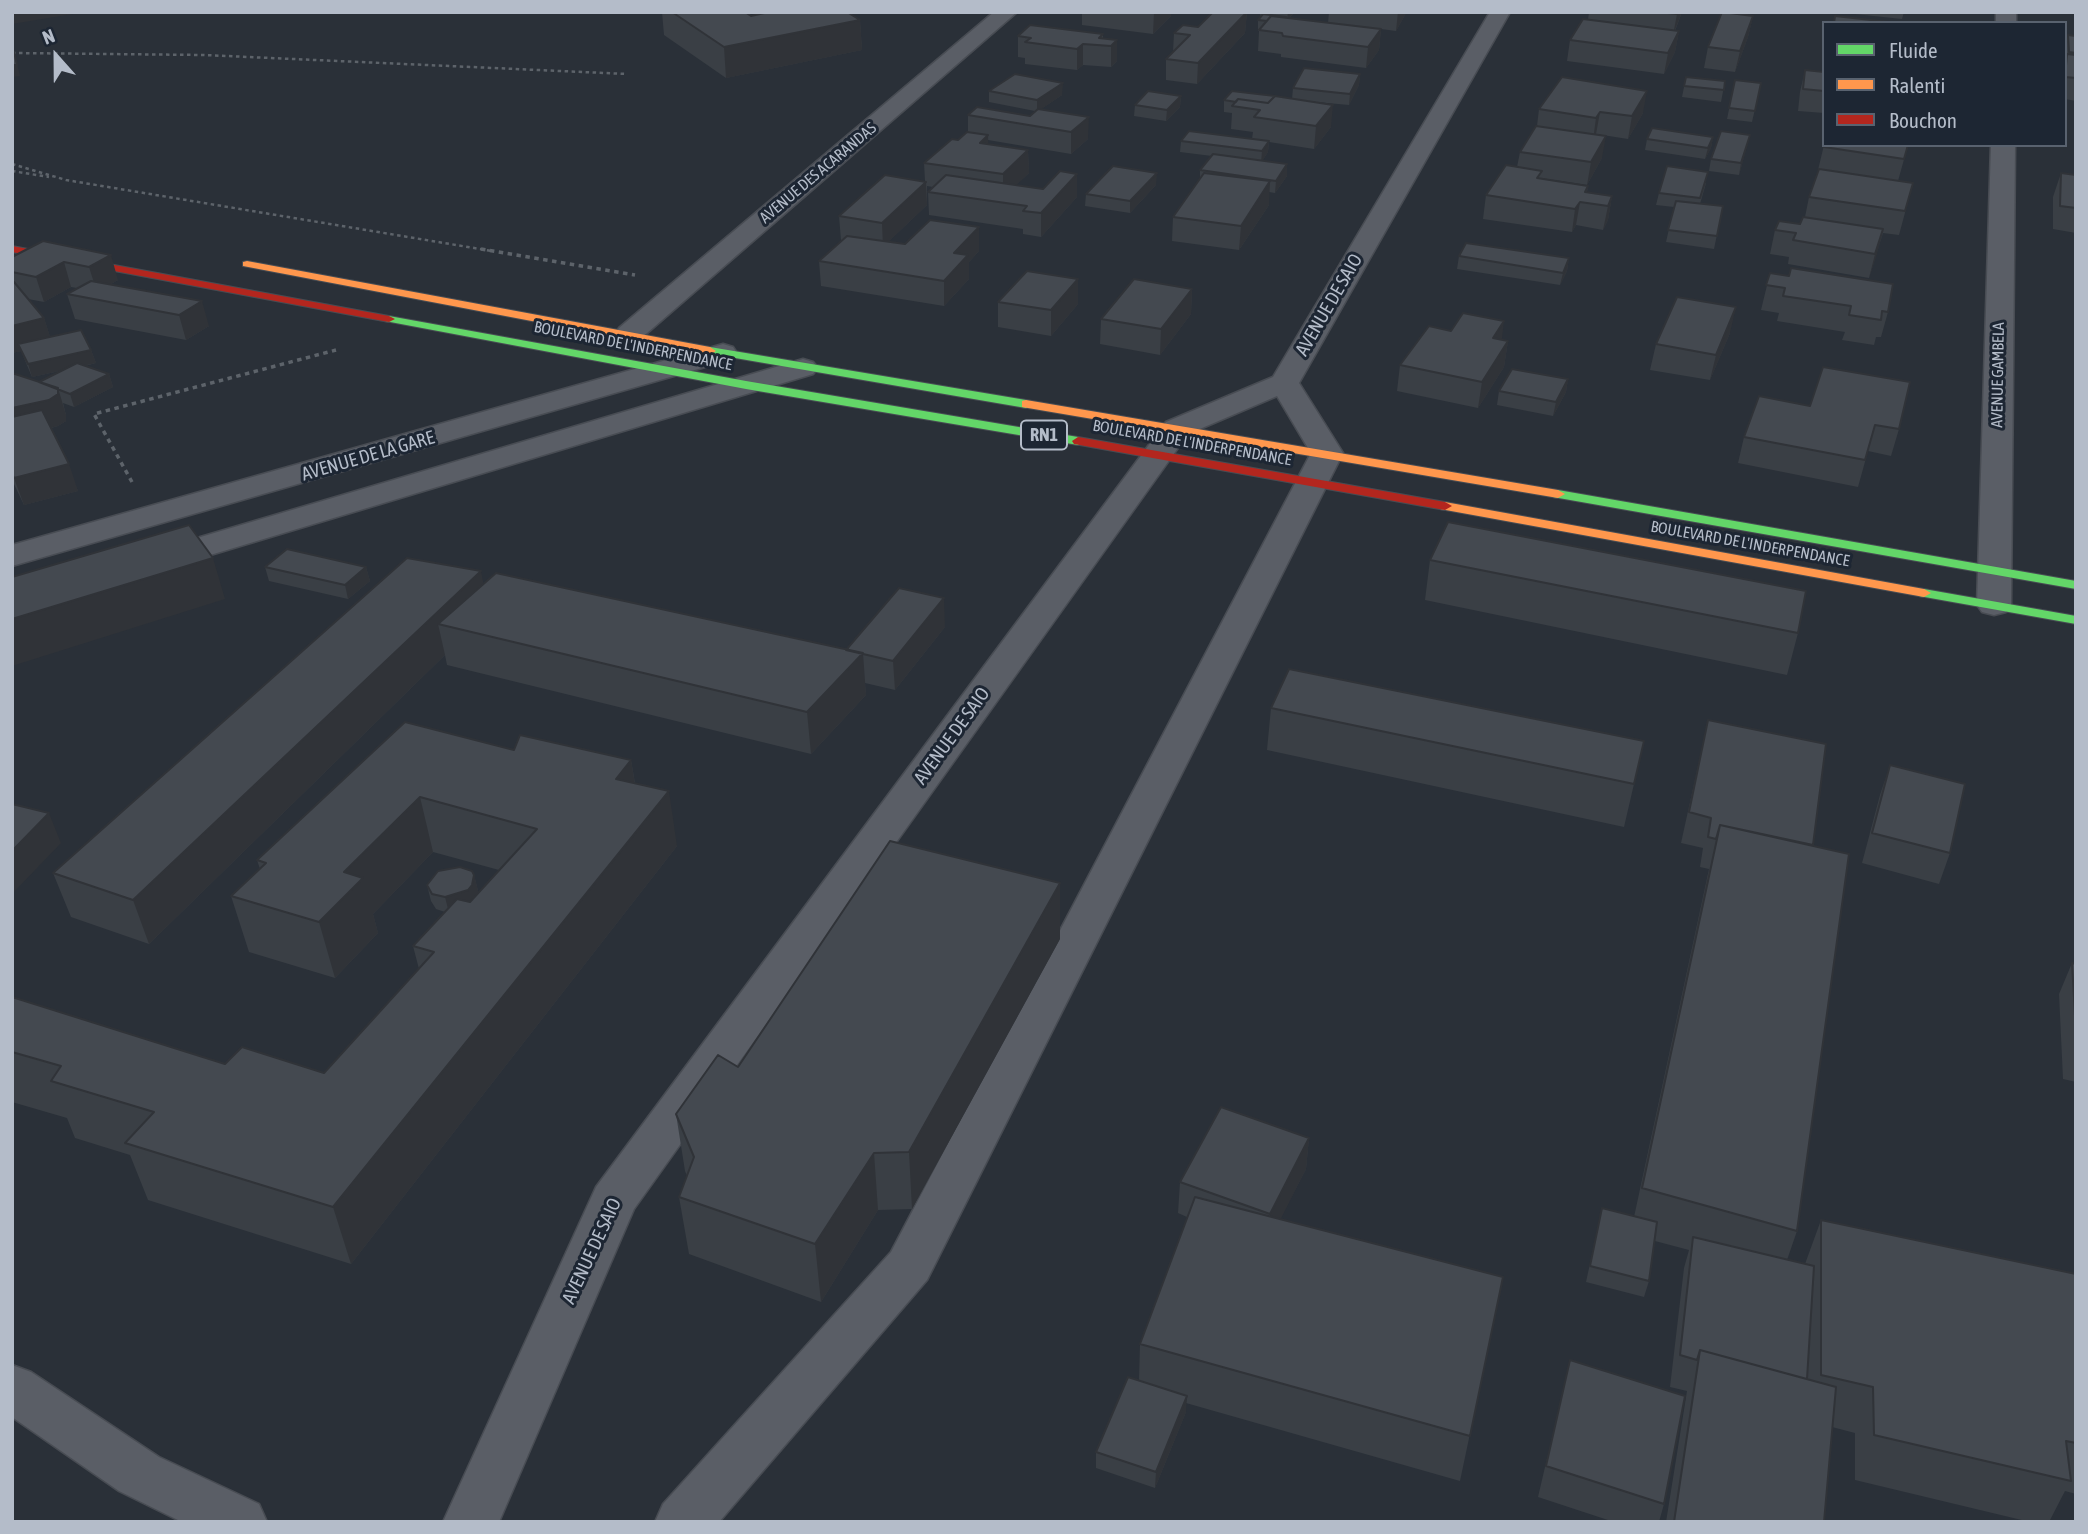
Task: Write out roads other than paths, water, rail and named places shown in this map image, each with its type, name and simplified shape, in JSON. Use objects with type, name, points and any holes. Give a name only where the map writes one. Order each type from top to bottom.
[{"type":"highway","name":"BOULEVARD DE L'INDERPENDANCE","points":[[12,249],[746,385],[1167,441],[1319,467],[2076,620]]},
{"type":"highway","name":"BOULEVARD DE L'INDERPENDANCE","points":[[229,261],[629,334],[1167,441],[2076,584]]},
{"type":"street","name":"AVENUE DES ACARANDAS","points":[[629,334],[1007,12]]},
{"type":"street","name":"AVENUE DE SAIO","points":[[1284,383],[1500,12]]},
{"type":"street","name":"AVENUE GAMBELA","points":[[1993,605],[2003,147]]},
{"type":"street","name":"AVENUE DE LA GARE","points":[[12,556],[723,353]]},
{"type":"street","points":[[132,568],[803,368]]},
{"type":"street","points":[[683,1522],[909,1266],[1319,467],[1284,383],[1167,441]]},
{"type":"street","name":"AVENUE DE SAIO","points":[[471,1522],[613,1200],[1167,441]]},
{"type":"street","points":[[12,1388],[139,1474],[239,1522]]}]
